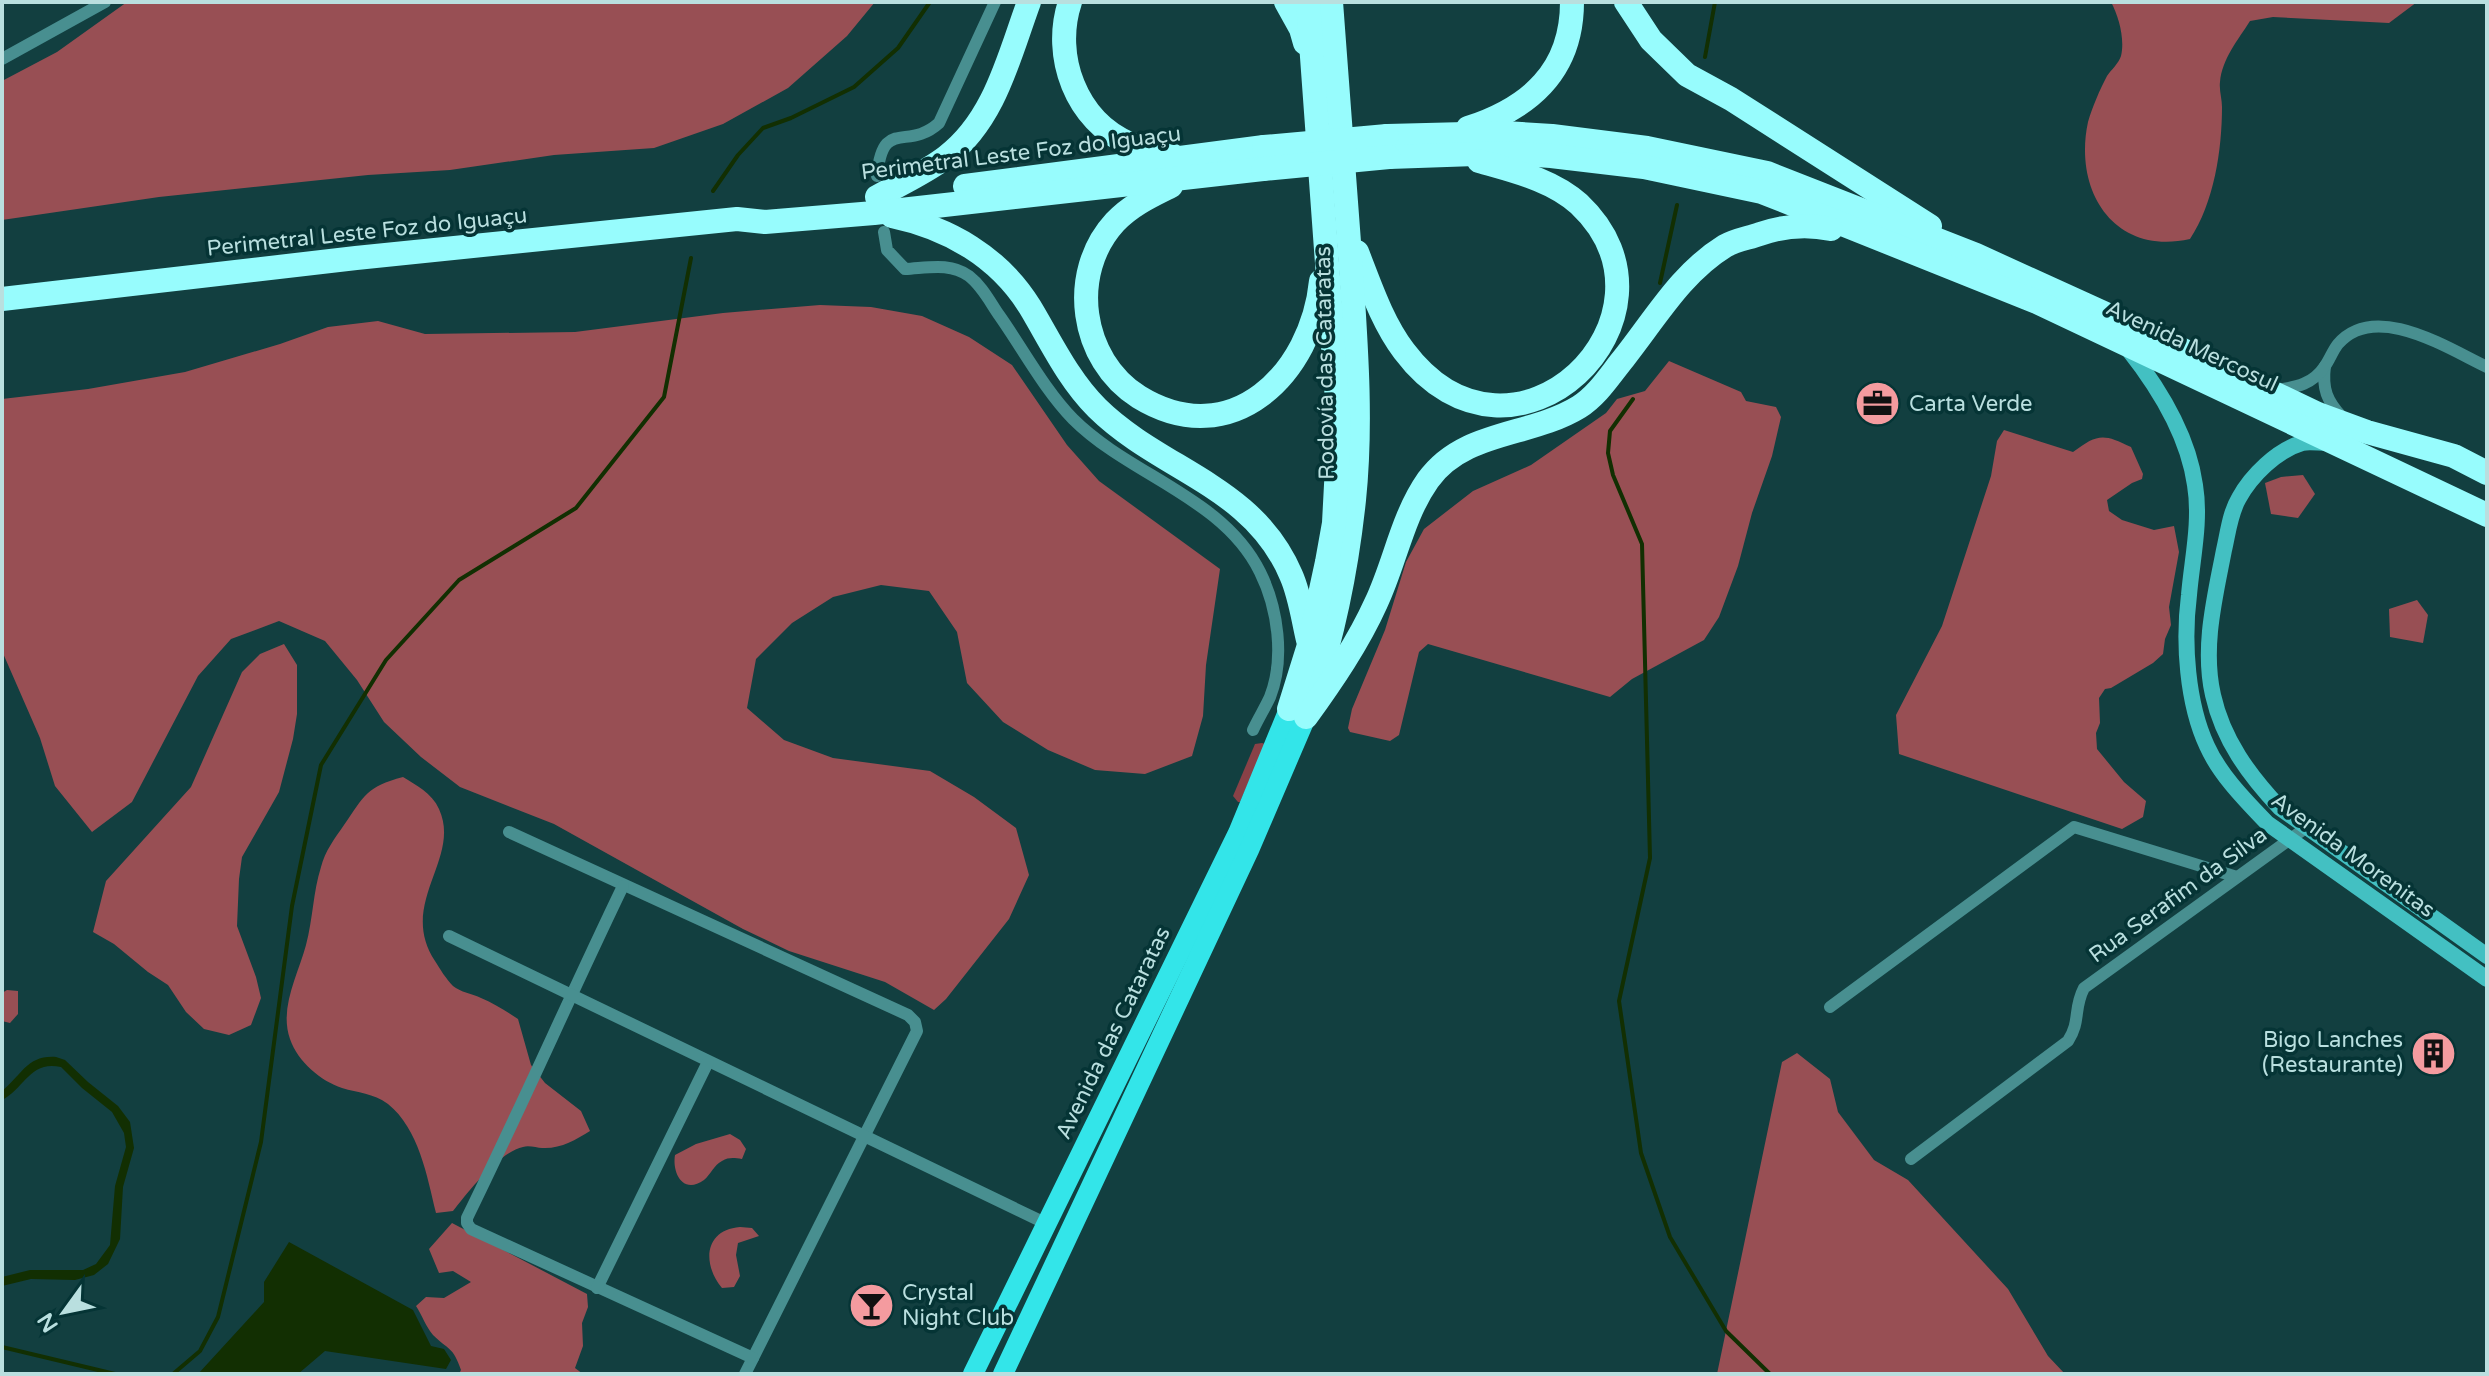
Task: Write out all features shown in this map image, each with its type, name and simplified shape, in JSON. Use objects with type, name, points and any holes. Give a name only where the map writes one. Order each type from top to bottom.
[{"type":"highway","points":[[878,204],[947,156],[980,120],[996,94],[1029,2]]},
{"type":"highway","points":[[1070,2],[1064,27],[1065,59],[1071,82],[1083,104],[1117,137],[1188,168]]},
{"type":"highway","points":[[1286,2],[1301,29],[1316,84]]},
{"type":"highway","name":"Rodovía das Cataratas","points":[[1298,713],[1334,523],[1339,428],[1308,2]]},
{"type":"highway","name":"Rodovía das Cataratas","points":[[1298,713],[1327,652],[1354,498],[1357,410],[1348,227],[1331,2]]},
{"type":"highway","points":[[1335,57],[1345,2]]},
{"type":"highway","points":[[1444,143],[1507,112],[1543,85],[1566,47],[1572,2]]},
{"type":"highway","points":[[1626,2],[1651,40],[1687,75],[1731,99],[1976,255]]},
{"type":"highway","points":[[1444,143],[1505,133],[1647,148],[1727,163],[1767,173],[1976,255]]},
{"type":"highway","points":[[1348,227],[1375,298],[1394,337],[1413,362],[1435,382],[1475,401],[1504,405],[1533,400],[1572,380],[1601,346],[1615,302],[1614,270],[1605,241],[1577,203],[1537,178],[1444,143]]},
{"type":"highway","points":[[1444,143],[1683,175],[1762,192],[1869,236]]},
{"type":"highway","name":"Perimetral Leste Foz do Iguaçu","points":[[2,299],[356,258],[737,219],[765,222],[878,204],[1263,158],[1444,143]]},
{"type":"highway","points":[[1188,168],[1115,222],[1098,246],[1086,287],[1089,329],[1108,367],[1138,396],[1177,412],[1205,414],[1247,404],[1271,389],[1289,369],[1310,331],[1319,301],[1325,207]]},
{"type":"highway","points":[[878,204],[936,229],[983,255],[1019,292],[1067,370],[1108,418],[1138,441],[1210,484],[1243,508],[1268,536],[1286,564],[1293,579],[1309,645]]},
{"type":"highway","points":[[1298,713],[1333,680],[1376,604],[1410,512],[1427,481],[1442,463],[1477,442],[1551,420],[1579,407],[1597,393],[1676,288],[1728,245],[1778,228],[1814,226],[1869,236]]},
{"type":"highway","name":"Avenida Mercosul","points":[[1869,236],[2037,302],[2122,342],[2346,435],[2487,515]]},
{"type":"highway","name":"Avenida Mercosul","points":[[1976,255],[2318,414],[2346,435],[2454,456],[2487,473]]},
{"type":"main road","name":"Avenida Morenitas","points":[[2122,342],[2153,379],[2168,408],[2185,448],[2195,484],[2198,518],[2185,651],[2207,746],[2237,792],[2267,823],[2487,979]]},
{"type":"main road","name":"Avenida Morenitas","points":[[2346,435],[2303,442],[2275,457],[2253,478],[2238,499],[2229,526],[2212,608],[2209,654],[2212,693],[2226,737],[2253,780],[2280,808],[2484,954]]},
{"type":"main road","name":"Avenida das Cataratas","points":[[973,1374],[1298,713]]},
{"type":"main road","name":"Avenida das Cataratas","points":[[1003,1374],[1249,850],[1298,713]]},
{"type":"main road","points":[[2465,963],[2484,954]]},
{"type":"street","points":[[2,59],[105,2]]},
{"type":"street","points":[[995,2],[939,123],[923,134],[896,138],[886,143],[880,153],[878,204],[887,250],[905,269],[951,266],[975,281],[1045,384],[1073,418],[1102,443],[1216,518],[1250,556],[1261,573],[1274,613],[1277,645],[1270,698],[1253,730]]},
{"type":"street","points":[[2267,391],[2305,385],[2325,366],[2338,345],[2356,329],[2386,325],[2427,339],[2487,367]]},
{"type":"street","points":[[2325,366],[2323,382],[2326,397],[2346,435]]},
{"type":"street","points":[[1830,1007],[2074,827],[2237,877]]},
{"type":"street","name":"Rua Serafim da Silva","points":[[1911,1159],[2068,1041],[2077,1027],[2076,1004],[2084,988],[2307,827]]},
{"type":"street","points":[[509,832],[908,1015],[915,1022],[917,1031],[745,1374]]},
{"type":"street","points":[[623,886],[467,1223],[471,1229],[753,1358]]},
{"type":"street","points":[[449,936],[1045,1223]]},
{"type":"street","points":[[597,1288],[708,1062]]},
{"type":"shaded area","points":[[127,2],[875,2],[847,36],[788,88],[723,124],[654,148],[554,155],[450,170],[368,175],[159,197],[2,220],[2,81],[57,52]]},
{"type":"shaded area","points":[[2111,2],[2417,2],[2389,23],[2273,17],[2250,21],[2231,50],[2221,74],[2220,141],[2215,176],[2205,209],[2190,239],[2163,242],[2140,238],[2121,228],[2105,213],[2094,194],[2087,172],[2085,148],[2088,122],[2107,76],[2120,59],[2122,49],[2120,28]]},
{"type":"shaded area","points":[[820,305],[871,307],[922,316],[969,337],[1012,365],[1067,445],[1099,481],[1220,569],[1206,665],[1203,716],[1192,756],[1145,774],[1095,770],[1048,750],[1003,722],[967,683],[957,632],[929,591],[881,585],[833,597],[792,623],[756,659],[747,708],[784,740],[833,758],[930,771],[974,797],[1016,828],[1029,875],[1009,919],[934,1010],[885,982],[789,951],[743,929],[554,824],[460,787],[421,757],[384,722],[357,680],[325,641],[279,621],[231,639],[198,676],[132,802],[92,832],[55,786],[40,738],[2,651],[2,399],[88,389],[185,372],[328,327],[378,321],[425,334],[575,332],[723,313]]},
{"type":"shaded area","points":[[1669,361],[1741,392],[1746,401],[1776,407],[1781,417],[1738,566],[1719,617],[1704,640],[1632,679],[1610,697],[1428,644],[1419,652],[1399,735],[1390,741],[1350,732],[1352,709],[1385,630],[1406,562],[1424,529],[1473,491],[1531,465],[1606,413],[1617,399],[1645,391]]},
{"type":"shaded area","points":[[2004,430],[2073,452],[2100,438],[2114,439],[2131,447],[2143,474],[2142,479],[2107,500],[2109,511],[2122,520],[2154,530],[2174,526],[2179,552],[2169,607],[2171,625],[2163,654],[2153,663],[2105,689],[2099,698],[2097,749],[2124,782],[2146,801],[2143,817],[2122,829],[1899,754],[1896,715],[1942,626],[1991,476],[1997,441]]},
{"type":"shaded area","points":[[2303,475],[2315,494],[2298,518],[2271,514],[2265,483],[2281,477]]},
{"type":"shaded area","points":[[2417,600],[2428,615],[2423,643],[2390,637],[2389,609]]},
{"type":"shaded area","points":[[284,644],[297,665],[297,714],[293,739],[279,792],[242,857],[239,879],[237,926],[261,998],[251,1025],[229,1035],[204,1029],[186,1012],[168,985],[93,932],[106,881],[191,787],[242,672],[260,654]]},
{"type":"shaded area","points":[[1255,744],[1265,744],[1238,802],[1233,796]]},
{"type":"shaded area","points":[[403,777],[432,798],[439,809],[444,828],[443,846],[423,920],[425,940],[435,961],[456,988],[518,1019],[531,1065],[545,1083],[581,1111],[590,1131],[555,1147],[525,1146],[514,1150],[485,1174],[453,1211],[436,1213],[420,1154],[399,1114],[377,1098],[342,1088],[318,1075],[304,1063],[290,1039],[287,1027],[288,1004],[306,945],[316,886],[325,856],[368,794],[381,784]]},
{"type":"shaded area","points":[[18,991],[18,1014],[10,1023],[2,1021],[2,993]]},
{"type":"shaded area","points":[[1797,1053],[1830,1079],[1838,1112],[1874,1160],[1908,1180],[2008,1289],[2048,1356],[2065,1374],[1717,1374],[1782,1062]]},
{"type":"shaded area","points":[[56,1057],[65,1060],[118,1106],[130,1122],[134,1148],[123,1187],[120,1239],[108,1264],[94,1275],[75,1280],[31,1279],[2,1286],[2,1277],[30,1270],[83,1270],[96,1264],[110,1245],[115,1186],[126,1147],[124,1133],[112,1112],[61,1067],[51,1066],[35,1071],[2,1100],[2,1091],[31,1063]]},
{"type":"shaded area","points":[[730,1134],[740,1140],[746,1149],[742,1159],[722,1161],[697,1184],[690,1185],[680,1180],[675,1169],[675,1155],[696,1144]]},
{"type":"shaded area","points":[[452,1223],[587,1294],[588,1307],[582,1323],[583,1346],[575,1368],[583,1374],[459,1374],[461,1370],[450,1349],[431,1332],[416,1306],[426,1297],[444,1298],[471,1282],[453,1271],[439,1273],[429,1249]]},
{"type":"shaded area","points":[[740,1227],[752,1228],[759,1236],[738,1243],[736,1255],[740,1276],[734,1287],[722,1288],[711,1269],[710,1250],[719,1234]]},
{"type":"shaded area","points":[[289,1242],[413,1310],[431,1346],[444,1349],[451,1360],[446,1369],[325,1351],[298,1374],[198,1374],[264,1302],[264,1282]]},
{"type":"waterway","points":[[713,191],[738,155],[763,128],[854,87],[898,48],[930,2]]},
{"type":"waterway","points":[[1705,57],[1715,2]]},
{"type":"waterway","points":[[1660,283],[1677,205]]},
{"type":"waterway","points":[[173,1374],[200,1351],[218,1317],[261,1142],[292,906],[321,765],[386,660],[459,580],[576,508],[664,397],[691,258]]},
{"type":"waterway","points":[[1633,399],[1610,431],[1608,453],[1613,475],[1642,544],[1650,858],[1619,1001],[1641,1153],[1670,1237],[1726,1331],[1770,1374]]},
{"type":"waterway","points":[[2,1347],[115,1374]]},
{"type":"place","name":"Carta Verde","points":[[1878,404]]},
{"type":"place","name":"Bigo Lanches (Restaurante)","points":[[2434,1053]]},
{"type":"place","name":"Crystal Night Club","points":[[871,1306]]}]
